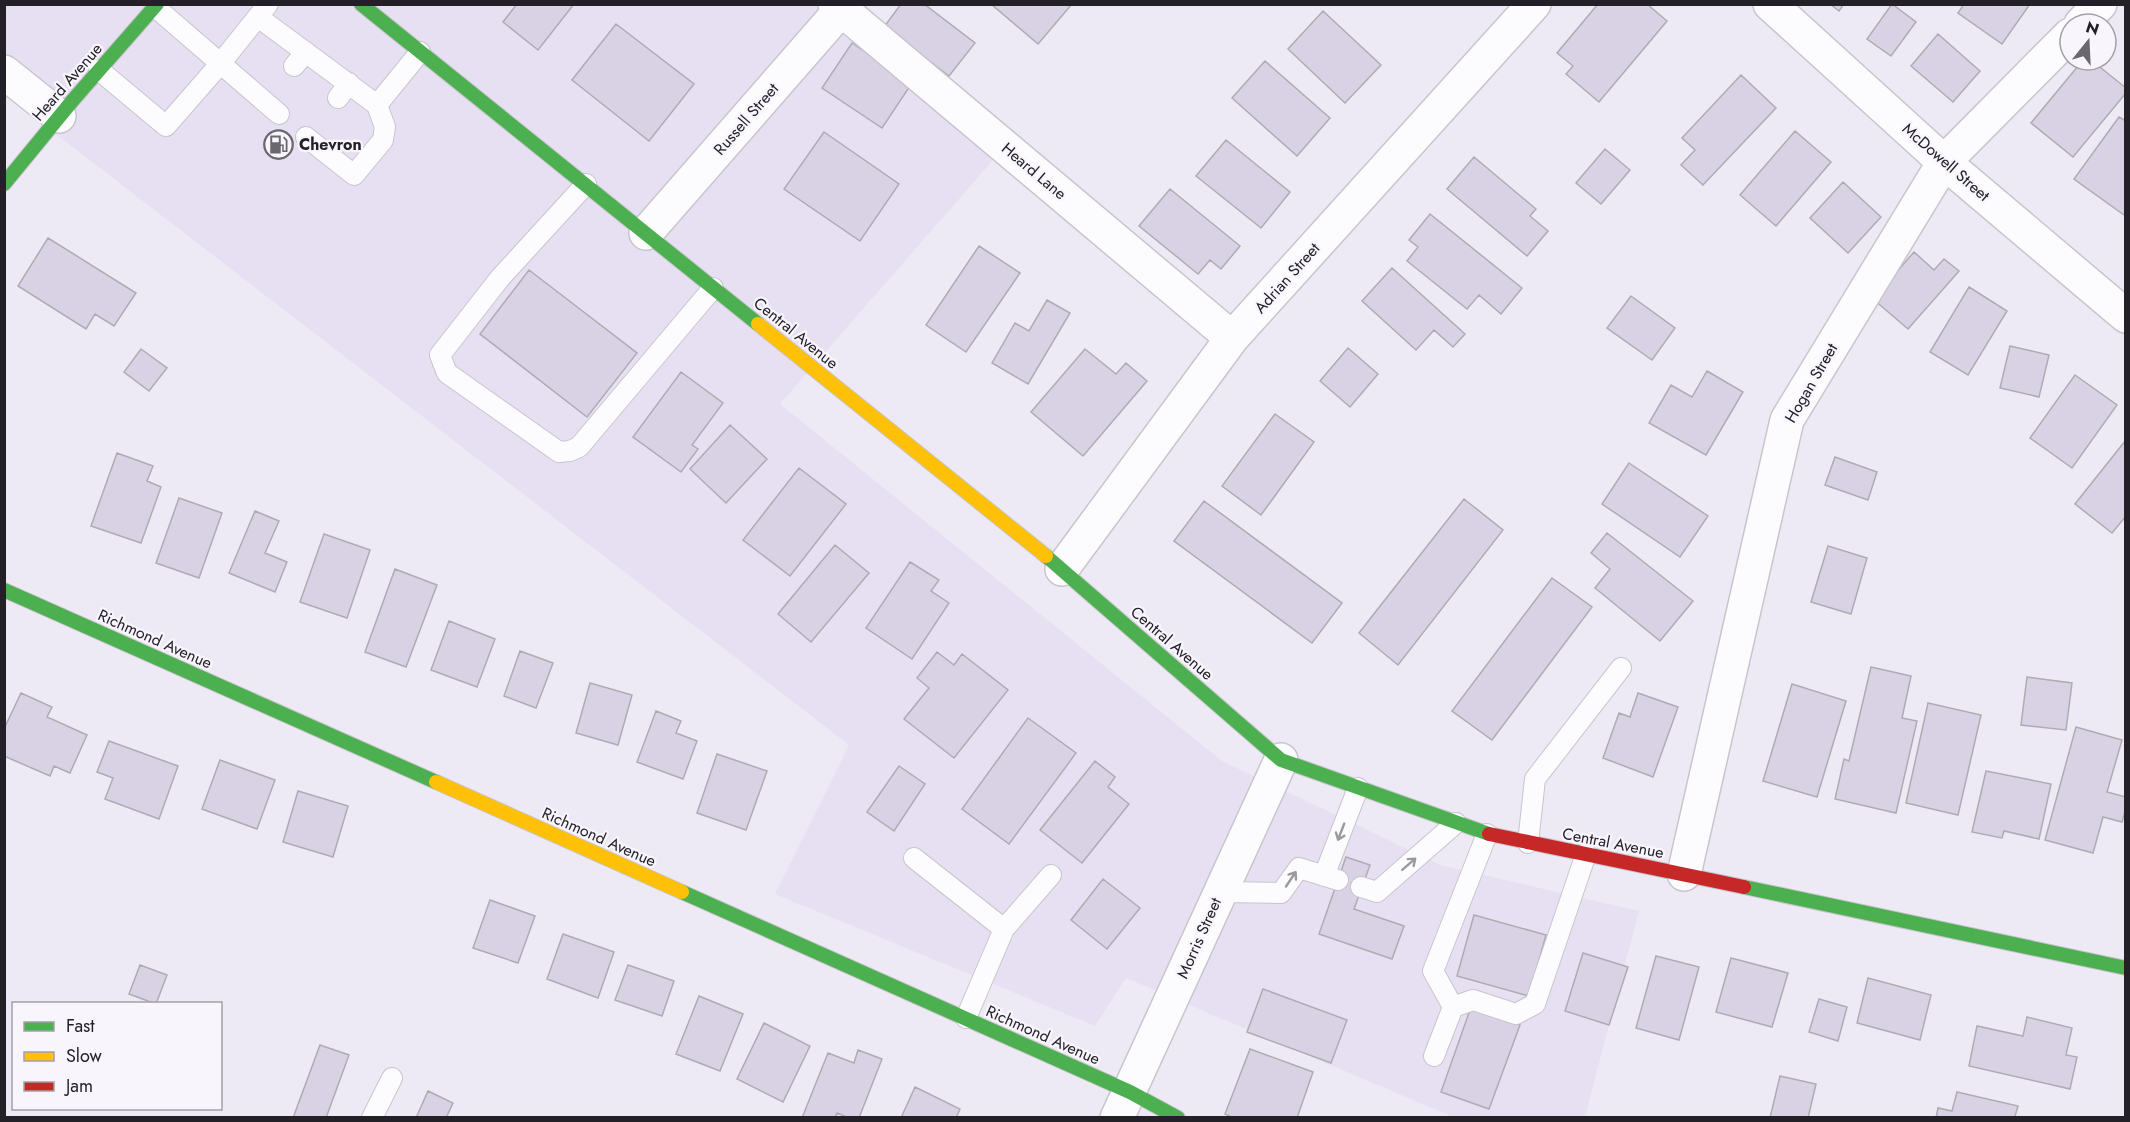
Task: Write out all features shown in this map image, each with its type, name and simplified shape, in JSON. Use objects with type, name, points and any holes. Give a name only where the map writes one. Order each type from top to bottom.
[{"type":"main road","name":"Central Avenue","points":[[362,4],[1062,569],[1281,760],[1487,834],[2126,968]]},
{"type":"main road","name":"Heard Avenue","points":[[4,184],[59,116],[156,6]]},
{"type":"main road","name":"Richmond Avenue","points":[[4,590],[966,1018],[1124,1105],[1178,1118]]},
{"type":"street","name":"Adrian Street","points":[[1062,569],[1232,338],[1534,4]]},
{"type":"street","name":"McDowell Street","points":[[1770,4],[1944,162],[2126,316]]},
{"type":"street","name":"Heard Lane","points":[[841,6],[1232,338]]},
{"type":"street","name":"Russell Street","points":[[646,233],[841,6]]},
{"type":"street","name":"Hogan Street","points":[[1684,874],[1788,420],[1944,162],[2058,47]]},
{"type":"street","points":[[4,72],[59,116]]},
{"type":"street","name":"Morris Street","points":[[1124,1105],[1281,760]]},
{"type":"lane","points":[[156,6],[220,64],[271,104]]},
{"type":"lane","points":[[99,70],[166,126],[263,11],[300,59],[343,91],[377,105],[385,127],[383,140],[354,175],[310,136]]},
{"type":"lane","points":[[377,105],[420,52]]},
{"type":"lane","points":[[586,184],[500,279],[440,355],[447,373],[559,452],[570,451],[579,447],[713,288]]},
{"type":"lane","points":[[1528,843],[1535,779],[1621,668]]},
{"type":"lane","points":[[1219,892],[1281,893],[1299,868],[1331,878],[1358,788]]},
{"type":"lane","points":[[1361,887],[1377,892],[1456,823]]},
{"type":"lane","points":[[1453,1007],[1433,971],[1487,834]]},
{"type":"lane","points":[[1434,1056],[1453,1007],[1473,1000],[1516,1014],[1535,1004],[1586,854]]},
{"type":"lane","points":[[914,858],[1004,929]]},
{"type":"lane","points":[[966,1018],[1004,929],[1051,875]]},
{"type":"lane","points":[[372,1118],[392,1078]]},
{"type":"shaded area","points":[[4,5],[856,5],[1015,135],[780,404],[1222,761],[1441,865],[1639,911],[1585,1117],[1453,1117],[1126,978],[1095,1026],[775,894],[849,745],[5,95]]},
{"type":"building","points":[[517,4],[574,4],[538,50],[503,22]]},
{"type":"building","points":[[901,4],[924,4],[975,43],[949,76],[884,27]]},
{"type":"building","points":[[991,4],[1072,4],[1038,44]]},
{"type":"building","points":[[1598,4],[1647,4],[1667,21],[1599,102],[1566,74],[1573,66],[1557,53]]},
{"type":"building","points":[[1830,4],[1844,4],[1839,11]]},
{"type":"building","points":[[1892,4],[1916,22],[1891,56],[1867,39]]},
{"type":"building","points":[[1964,4],[2030,4],[2002,44],[1958,13]]},
{"type":"building","points":[[1323,11],[1381,65],[1345,103],[1288,49]]},
{"type":"building","points":[[616,24],[694,84],[649,141],[572,80]]},
{"type":"building","points":[[1938,34],[1980,71],[1953,102],[1911,66]]},
{"type":"building","points":[[852,43],[912,83],[882,128],[822,88]]},
{"type":"building","points":[[1265,61],[1330,118],[1297,156],[1232,98]]},
{"type":"building","points":[[2073,72],[2106,72],[2126,88],[2126,93],[2073,157],[2031,123]]},
{"type":"building","points":[[1741,75],[1776,108],[1703,185],[1681,165],[1695,150],[1682,138]]},
{"type":"building","points":[[2119,117],[2126,121],[2126,212],[2124,215],[2074,179]]},
{"type":"building","points":[[1795,131],[1831,162],[1776,226],[1740,195]]},
{"type":"building","points":[[824,132],[899,184],[860,241],[784,189]]},
{"type":"building","points":[[1226,140],[1290,192],[1261,228],[1196,176]]},
{"type":"building","points":[[1605,149],[1630,170],[1601,204],[1576,183]]},
{"type":"building","points":[[1474,157],[1536,209],[1530,216],[1548,231],[1527,256],[1447,189]]},
{"type":"building","points":[[1843,182],[1881,217],[1848,253],[1810,218]]},
{"type":"building","points":[[1170,189],[1240,246],[1221,269],[1210,260],[1198,274],[1139,226]]},
{"type":"building","points":[[1430,214],[1522,288],[1501,314],[1479,295],[1467,309],[1407,261],[1418,247],[1409,240]]},
{"type":"building","points":[[48,238],[136,293],[114,326],[95,314],[86,329],[18,286]]},
{"type":"building","points":[[979,246],[1020,273],[966,352],[926,325]]},
{"type":"building","points":[[1914,252],[1934,270],[1944,259],[1959,271],[1908,329],[1873,299]]},
{"type":"building","points":[[1392,268],[1465,334],[1453,347],[1434,330],[1416,350],[1362,301]]},
{"type":"building","points":[[529,270],[637,353],[587,417],[480,334]]},
{"type":"building","points":[[1969,287],[2007,311],[1968,375],[1930,352]]},
{"type":"building","points":[[1631,296],[1675,328],[1652,360],[1607,328]]},
{"type":"building","points":[[1047,300],[1070,313],[1028,384],[992,363],[1015,323],[1029,331]]},
{"type":"building","points":[[2010,346],[2049,355],[2039,397],[2000,388]]},
{"type":"building","points":[[1348,348],[1378,374],[1350,407],[1320,381]]},
{"type":"building","points":[[141,349],[167,368],[149,391],[124,372]]},
{"type":"building","points":[[1085,349],[1116,374],[1126,363],[1147,381],[1083,456],[1031,412]]},
{"type":"building","points":[[1707,371],[1743,392],[1706,455],[1649,423],[1671,385],[1692,397]]},
{"type":"building","points":[[681,372],[723,403],[692,445],[698,449],[681,472],[633,437]]},
{"type":"building","points":[[2075,375],[2117,405],[2072,468],[2030,438]]},
{"type":"building","points":[[1275,414],[1314,442],[1261,515],[1222,486]]},
{"type":"building","points":[[730,425],[767,459],[726,503],[690,469]]},
{"type":"building","points":[[2126,440],[2126,516],[2112,533],[2075,504]]},
{"type":"building","points":[[117,453],[153,466],[147,481],[161,487],[141,543],[91,526]]},
{"type":"building","points":[[1835,457],[1877,472],[1868,500],[1825,485]]},
{"type":"building","points":[[1629,463],[1708,516],[1680,557],[1602,504]]},
{"type":"building","points":[[799,468],[846,504],[790,576],[743,540]]},
{"type":"building","points":[[179,498],[222,513],[199,578],[156,563]]},
{"type":"building","points":[[1464,499],[1503,530],[1398,665],[1359,633]]},
{"type":"building","points":[[1204,501],[1342,603],[1312,643],[1174,541]]},
{"type":"building","points":[[255,511],[279,521],[265,553],[287,562],[275,592],[229,573]]},
{"type":"building","points":[[1607,533],[1693,601],[1660,641],[1595,588],[1610,569],[1591,553]]},
{"type":"building","points":[[324,534],[370,550],[347,618],[300,602]]},
{"type":"building","points":[[835,545],[869,573],[811,642],[778,614]]},
{"type":"building","points":[[1828,546],[1867,558],[1851,614],[1811,602]]},
{"type":"building","points":[[910,562],[939,580],[931,591],[949,603],[912,659],[866,628]]},
{"type":"building","points":[[395,569],[437,585],[406,667],[365,652]]},
{"type":"building","points":[[1552,578],[1592,607],[1492,740],[1452,711]]},
{"type":"building","points":[[449,621],[495,639],[477,687],[431,670]]},
{"type":"building","points":[[520,651],[553,663],[536,708],[504,696]]},
{"type":"building","points":[[937,652],[954,665],[962,654],[1008,690],[954,758],[904,719],[929,688],[917,678]]},
{"type":"building","points":[[1871,667],[1911,676],[1902,718],[1917,721],[1896,813],[1835,799],[1844,759],[1849,761]]},
{"type":"building","points":[[2027,677],[2072,683],[2066,730],[2021,725]]},
{"type":"building","points":[[590,683],[632,695],[618,745],[576,733]]},
{"type":"building","points":[[1792,684],[1846,701],[1817,797],[1763,781]]},
{"type":"building","points":[[21,693],[52,707],[47,717],[87,735],[70,773],[54,766],[50,776],[4,756],[4,729]]},
{"type":"building","points":[[1638,693],[1678,707],[1653,777],[1603,758],[1619,713],[1630,717]]},
{"type":"building","points":[[1928,703],[1981,715],[1958,815],[1906,803]]},
{"type":"building","points":[[656,711],[681,721],[676,733],[697,741],[683,779],[637,762]]},
{"type":"building","points":[[1028,718],[1076,753],[1009,844],[962,809]]},
{"type":"building","points":[[2076,727],[2122,740],[2107,792],[2126,797],[2126,808],[2122,822],[2103,817],[2093,853],[2045,840]]},
{"type":"building","points":[[109,741],[178,766],[159,819],[105,799],[113,778],[97,772]]},
{"type":"building","points":[[717,754],[767,771],[746,830],[697,813]]},
{"type":"building","points":[[220,760],[275,780],[257,829],[202,809]]},
{"type":"building","points":[[1095,761],[1115,777],[1108,787],[1129,804],[1082,863],[1040,830]]},
{"type":"building","points":[[899,766],[925,784],[894,831],[867,812]]},
{"type":"building","points":[[1986,771],[2051,784],[2039,839],[2004,831],[2002,838],[1972,832]]},
{"type":"building","points":[[298,791],[348,806],[333,857],[283,842]]},
{"type":"building","points":[[1346,857],[1370,865],[1354,909],[1404,926],[1392,959],[1319,934]]},
{"type":"building","points":[[1103,879],[1140,908],[1107,949],[1071,920]]},
{"type":"building","points":[[490,900],[535,916],[518,963],[473,948]]},
{"type":"building","points":[[1474,915],[1546,935],[1529,996],[1457,976]]},
{"type":"building","points":[[563,934],[614,952],[598,998],[547,979]]},
{"type":"building","points":[[1583,953],[1628,967],[1609,1025],[1565,1011]]},
{"type":"building","points":[[1656,956],[1699,967],[1679,1040],[1636,1028]]},
{"type":"building","points":[[1731,958],[1788,973],[1772,1027],[1716,1012]]},
{"type":"building","points":[[140,965],[167,975],[157,1002],[129,994]]},
{"type":"building","points":[[628,965],[674,981],[662,1016],[615,1000]]},
{"type":"building","points":[[1868,978],[1931,995],[1920,1040],[1857,1023]]},
{"type":"building","points":[[1263,989],[1347,1020],[1331,1063],[1247,1032]]},
{"type":"building","points":[[699,996],[743,1014],[720,1071],[676,1054]]},
{"type":"building","points":[[1819,999],[1847,1007],[1838,1041],[1809,1032]]},
{"type":"building","points":[[1471,1007],[1520,1025],[1489,1109],[1441,1092]]},
{"type":"building","points":[[2027,1017],[2072,1028],[2066,1055],[2077,1057],[2070,1089],[1969,1066],[1977,1026],[2023,1036]]},
{"type":"building","points":[[764,1023],[810,1046],[783,1102],[737,1079]]},
{"type":"building","points":[[320,1045],[349,1055],[326,1118],[293,1118]]},
{"type":"building","points":[[1250,1049],[1313,1072],[1297,1118],[1234,1118],[1225,1114]]},
{"type":"building","points":[[858,1050],[882,1059],[859,1118],[849,1118],[837,1113],[835,1118],[802,1118],[828,1053],[854,1063]]},
{"type":"building","points":[[1780,1076],[1816,1084],[1808,1118],[1770,1118]]},
{"type":"building","points":[[915,1087],[960,1109],[956,1118],[901,1118]]},
{"type":"building","points":[[428,1091],[453,1103],[446,1118],[416,1118]]},
{"type":"building","points":[[1957,1092],[2018,1106],[2015,1116],[2020,1118],[1936,1118],[1938,1108],[1952,1111]]},
{"type":"traffic: fast","points":[[4,184],[73,100],[157,4]]},
{"type":"traffic: fast","points":[[361,4],[758,324]]},
{"type":"traffic: fast","points":[[1046,556],[1281,760],[1489,834]]},
{"type":"traffic: fast","points":[[4,590],[436,782]]},
{"type":"traffic: fast","points":[[1744,887],[2126,968]]},
{"type":"traffic: fast","points":[[682,892],[1130,1092],[1178,1118]]},
{"type":"traffic: slow","points":[[758,324],[1046,556]]},
{"type":"traffic: slow","points":[[436,782],[682,892]]},
{"type":"traffic: jam","points":[[1489,834],[1744,887]]},
{"type":"place","name":"Chevron","points":[[278,144]]}]
